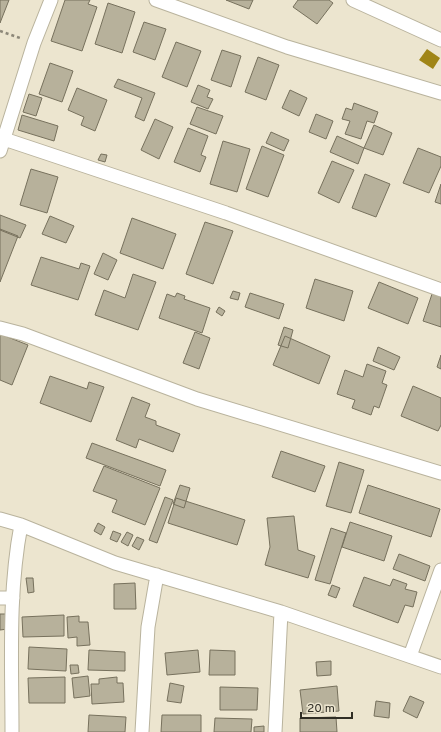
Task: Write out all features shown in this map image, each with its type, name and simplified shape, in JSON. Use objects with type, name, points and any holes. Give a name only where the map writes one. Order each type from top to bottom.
[{"type":"street","points":[[0,151],[34,42],[51,0]]},
{"type":"street","points":[[156,0],[287,47],[441,93]]},
{"type":"street","points":[[353,0],[441,40]]},
{"type":"street","points":[[4,138],[441,290]]},
{"type":"street","points":[[0,328],[23,334],[197,399],[441,473]]},
{"type":"street","points":[[0,519],[22,525],[115,563],[281,612],[441,667]]},
{"type":"street","points":[[12,732],[7,598],[22,525]]},
{"type":"street","points":[[410,656],[441,570]]},
{"type":"street","points":[[142,732],[148,627],[157,575]]},
{"type":"street","points":[[275,732],[281,612]]},
{"type":"path","points":[[0,31],[34,42]]},
{"type":"shaded area","points":[[427,49],[440,58],[433,69],[419,60]]},
{"type":"building","points":[[0,0],[9,0],[0,23]]},
{"type":"building","points":[[65,0],[90,0],[88,4],[97,7],[82,51],[51,41]]},
{"type":"building","points":[[226,0],[253,0],[249,9]]},
{"type":"building","points":[[298,0],[329,0],[333,3],[317,24],[293,7]]},
{"type":"building","points":[[108,3],[135,12],[122,53],[95,44]]},
{"type":"building","points":[[144,22],[166,29],[155,60],[133,52]]},
{"type":"building","points":[[176,42],[201,51],[187,87],[162,77]]},
{"type":"building","points":[[222,50],[241,56],[231,87],[211,80]]},
{"type":"building","points":[[258,57],[279,65],[266,100],[245,92]]},
{"type":"building","points":[[50,63],[73,71],[62,102],[39,94]]},
{"type":"building","points":[[118,79],[155,93],[144,121],[135,117],[142,98],[114,87]]},
{"type":"building","points":[[198,85],[210,90],[207,97],[213,99],[208,109],[191,102]]},
{"type":"building","points":[[77,88],[107,100],[95,131],[81,125],[84,117],[68,110]]},
{"type":"building","points":[[290,90],[307,98],[299,116],[282,108]]},
{"type":"building","points":[[29,94],[42,98],[36,116],[23,112]]},
{"type":"building","points":[[354,103],[378,112],[374,123],[367,121],[361,139],[345,134],[350,121],[342,119],[346,108],[352,110]]},
{"type":"building","points":[[197,107],[223,116],[216,134],[190,124]]},
{"type":"building","points":[[316,114],[333,121],[326,139],[309,132]]},
{"type":"building","points":[[22,115],[58,126],[54,141],[18,130]]},
{"type":"building","points":[[155,119],[173,127],[159,159],[141,150]]},
{"type":"building","points":[[374,125],[392,133],[383,155],[364,148]]},
{"type":"building","points":[[188,128],[208,136],[201,155],[206,157],[200,172],[174,162]]},
{"type":"building","points":[[271,132],[289,140],[284,151],[266,143]]},
{"type":"building","points":[[337,136],[364,148],[358,164],[330,152]]},
{"type":"building","points":[[223,141],[250,149],[237,192],[210,184]]},
{"type":"building","points":[[262,146],[284,155],[268,197],[246,189]]},
{"type":"building","points":[[418,148],[441,157],[441,166],[429,193],[403,183]]},
{"type":"building","points":[[101,154],[107,155],[105,162],[98,160]]},
{"type":"building","points":[[332,161],[354,170],[339,203],[318,193]]},
{"type":"building","points":[[31,169],[58,177],[47,213],[20,205]]},
{"type":"building","points":[[365,174],[390,184],[376,217],[352,208]]},
{"type":"building","points":[[441,184],[441,204],[435,202]]},
{"type":"building","points":[[0,215],[26,225],[20,238],[0,230]]},
{"type":"building","points":[[50,216],[74,226],[66,243],[42,234]]},
{"type":"building","points":[[132,218],[176,234],[163,269],[120,253]]},
{"type":"building","points":[[205,222],[233,231],[213,284],[186,274]]},
{"type":"building","points":[[0,229],[18,236],[0,282]]},
{"type":"building","points":[[103,253],[117,260],[108,280],[94,274]]},
{"type":"building","points":[[41,257],[79,269],[81,263],[90,266],[78,300],[31,285]]},
{"type":"building","points":[[133,274],[156,282],[138,330],[95,315],[104,290],[125,298]]},
{"type":"building","points":[[315,279],[353,291],[344,321],[306,308]]},
{"type":"building","points":[[379,282],[418,298],[408,324],[368,308]]},
{"type":"building","points":[[233,291],[240,293],[238,300],[230,298]]},
{"type":"building","points":[[433,291],[441,294],[441,327],[423,321]]},
{"type":"building","points":[[177,293],[185,296],[184,299],[210,308],[202,333],[159,318],[167,294],[175,297]]},
{"type":"building","points":[[250,293],[284,304],[279,319],[245,307]]},
{"type":"building","points":[[219,307],[225,311],[222,316],[216,312]]},
{"type":"building","points":[[284,327],[293,330],[288,348],[278,345]]},
{"type":"building","points":[[195,332],[210,338],[199,369],[183,363]]},
{"type":"building","points":[[0,334],[28,345],[12,385],[0,380]]},
{"type":"building","points":[[285,336],[330,356],[319,384],[273,365]]},
{"type":"building","points":[[378,347],[400,357],[394,370],[373,361]]},
{"type":"building","points":[[441,355],[441,369],[437,367]]},
{"type":"building","points":[[367,364],[386,371],[382,383],[387,385],[379,408],[374,406],[371,415],[352,408],[355,400],[337,394],[345,370],[363,377]]},
{"type":"building","points":[[50,376],[87,389],[89,382],[104,387],[91,422],[40,403]]},
{"type":"building","points":[[413,386],[441,398],[441,425],[438,431],[401,416]]},
{"type":"building","points":[[132,397],[150,404],[145,417],[156,421],[156,425],[180,434],[173,452],[139,439],[136,448],[116,440]]},
{"type":"building","points":[[92,443],[166,470],[160,486],[86,458]]},
{"type":"building","points":[[281,451],[325,466],[315,492],[272,477]]},
{"type":"building","points":[[339,462],[364,470],[351,513],[326,506]]},
{"type":"building","points":[[104,466],[160,488],[145,525],[112,512],[117,500],[93,491]]},
{"type":"building","points":[[180,485],[190,488],[184,508],[173,504]]},
{"type":"building","points":[[368,485],[440,509],[431,537],[359,513]]},
{"type":"building","points":[[165,497],[173,500],[157,543],[149,540]]},
{"type":"building","points":[[176,498],[245,520],[237,545],[168,523]]},
{"type":"building","points":[[294,516],[298,550],[315,556],[308,578],[265,565],[270,547],[267,518]]},
{"type":"building","points":[[350,522],[392,536],[384,561],[342,547]]},
{"type":"building","points":[[98,523],[105,527],[101,535],[94,531]]},
{"type":"building","points":[[331,528],[346,533],[330,584],[315,580]]},
{"type":"building","points":[[113,531],[121,534],[117,542],[110,539]]},
{"type":"building","points":[[127,532],[133,535],[128,546],[121,542]]},
{"type":"building","points":[[137,537],[144,540],[139,550],[132,546]]},
{"type":"building","points":[[399,554],[430,566],[425,581],[393,569]]},
{"type":"building","points":[[364,577],[390,586],[393,579],[407,584],[405,589],[417,592],[413,607],[405,605],[398,623],[353,606]]},
{"type":"building","points":[[26,578],[33,578],[34,592],[28,593]]},
{"type":"building","points":[[135,583],[136,609],[114,609],[114,584]]},
{"type":"building","points":[[332,585],[340,588],[336,598],[328,595]]},
{"type":"building","points":[[0,614],[7,614],[8,629],[0,630]]},
{"type":"building","points":[[64,615],[64,636],[23,637],[22,617]]},
{"type":"building","points":[[79,616],[79,622],[88,622],[90,645],[77,646],[77,637],[68,638],[67,617]]},
{"type":"building","points":[[29,647],[67,649],[66,671],[28,669]]},
{"type":"building","points":[[89,650],[125,652],[125,671],[88,670]]},
{"type":"building","points":[[198,650],[200,672],[167,675],[165,653]]},
{"type":"building","points":[[210,650],[235,651],[235,675],[209,675]]},
{"type":"building","points":[[331,661],[331,675],[317,676],[316,662]]},
{"type":"building","points":[[70,665],[78,665],[79,673],[71,674]]},
{"type":"building","points":[[88,676],[90,696],[74,698],[72,678]]},
{"type":"building","points":[[65,677],[65,703],[29,703],[28,678]]},
{"type":"building","points":[[117,677],[117,683],[123,683],[124,702],[92,704],[91,684],[99,684],[99,679]]},
{"type":"building","points":[[170,683],[184,686],[181,703],[167,701]]},
{"type":"building","points":[[337,686],[339,711],[303,714],[300,690]]},
{"type":"building","points":[[220,687],[258,688],[257,710],[220,710]]},
{"type":"building","points":[[410,696],[424,702],[417,718],[403,711]]},
{"type":"building","points":[[376,701],[390,703],[389,718],[374,716]]},
{"type":"building","points":[[89,715],[126,717],[125,732],[88,732]]},
{"type":"building","points":[[162,715],[201,715],[201,732],[161,732]]},
{"type":"building","points":[[336,717],[337,732],[300,732],[300,718]]},
{"type":"building","points":[[215,718],[252,719],[251,732],[214,732]]},
{"type":"building","points":[[264,726],[264,732],[254,732],[254,727]]}]
